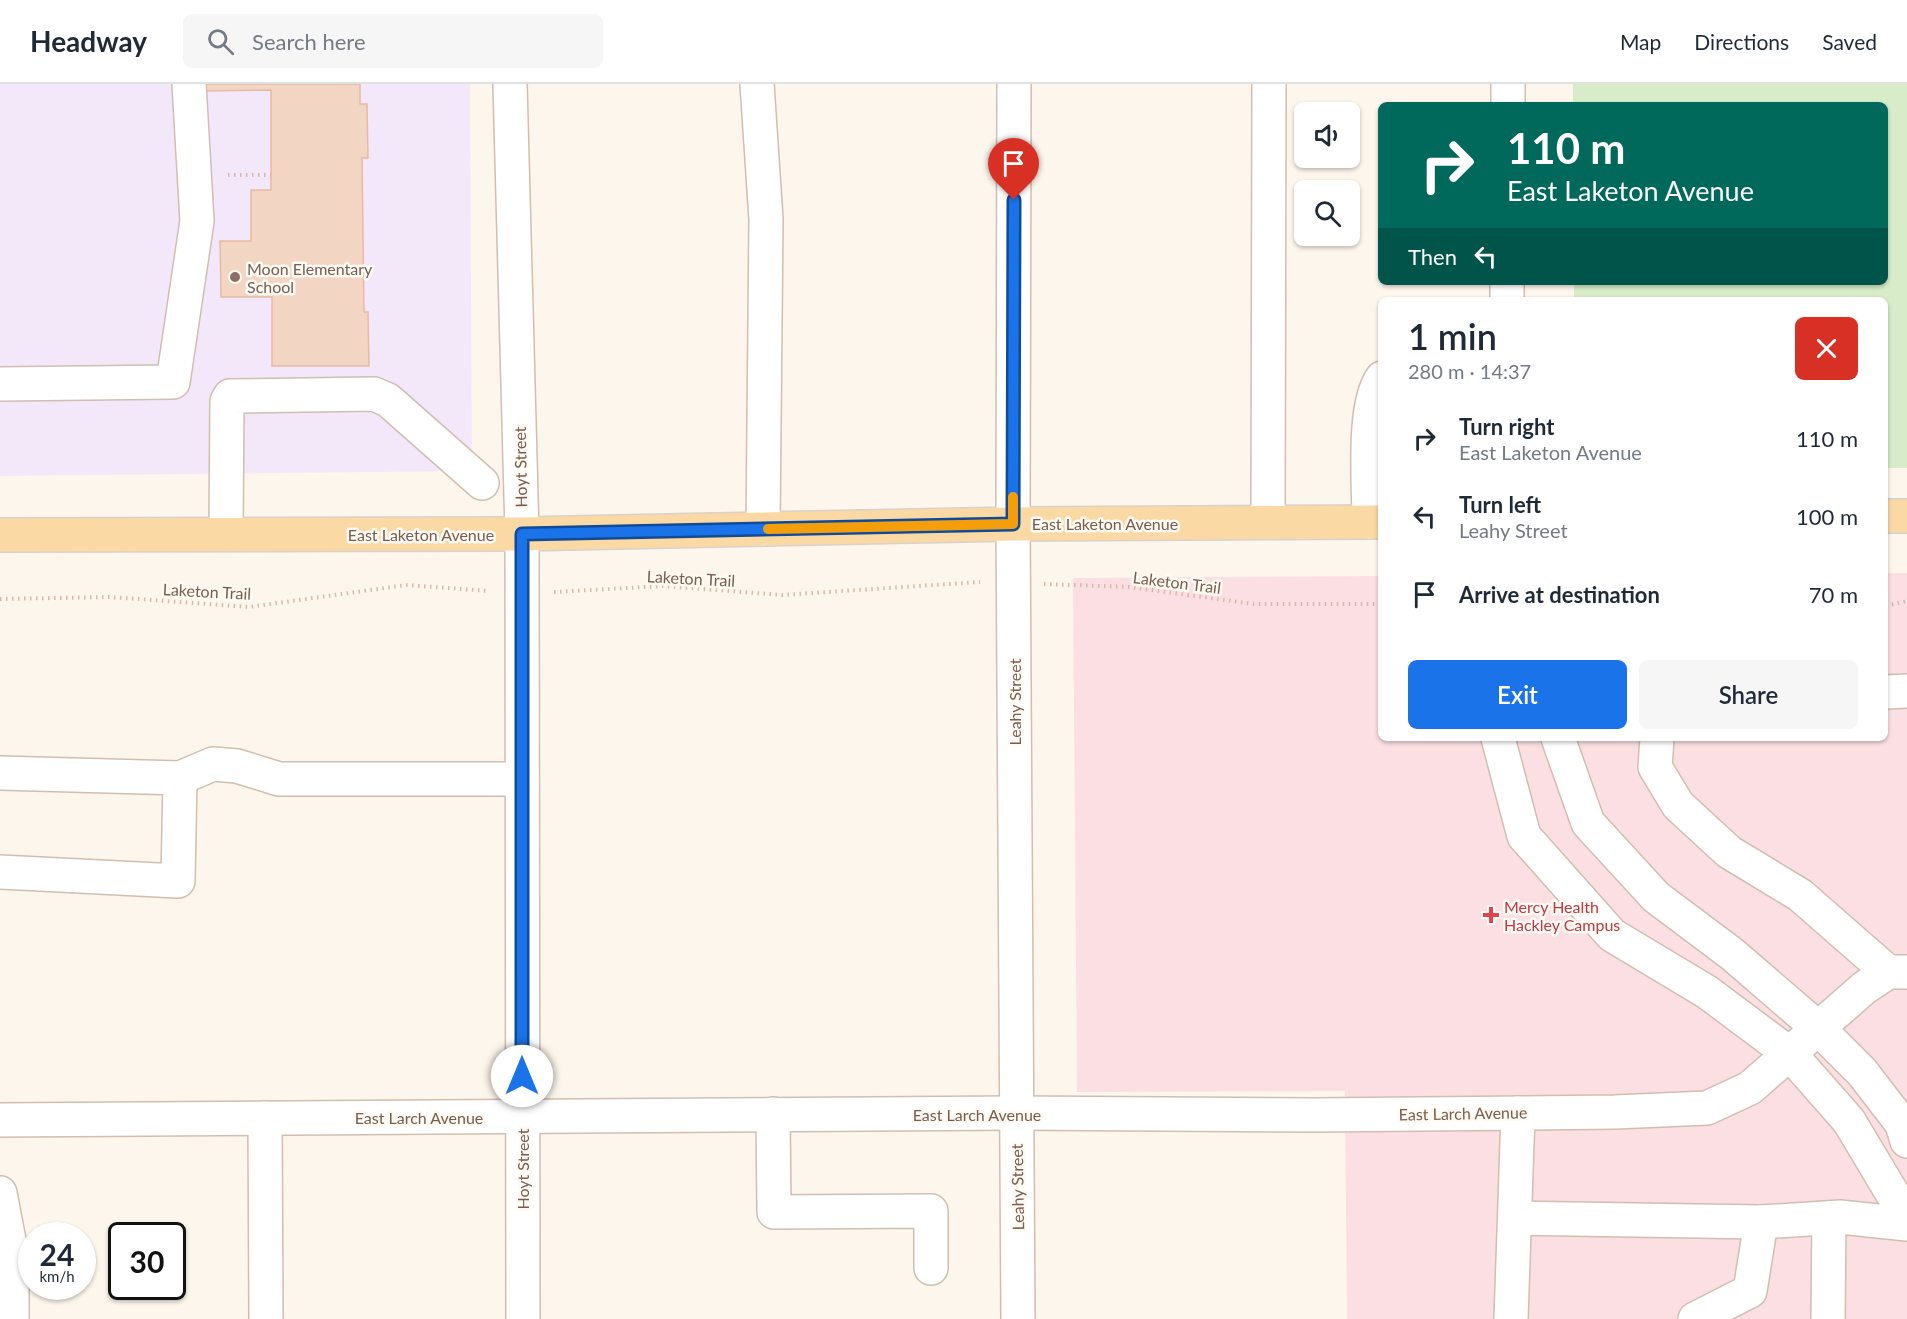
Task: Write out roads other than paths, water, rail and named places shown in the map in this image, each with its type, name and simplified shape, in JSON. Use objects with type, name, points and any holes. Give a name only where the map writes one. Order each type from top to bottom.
[{"type":"main road","points":[[1888,516],[1907,516]]},
{"type":"main road","name":"East Laketon Avenue","points":[[0,535],[522,534],[1013,524],[1375,522]]},
{"type":"street","points":[[0,384],[173,382],[197,221],[189,84]]},
{"type":"street","name":"Hoyt Street","points":[[510,84],[522,534],[523,1319]]},
{"type":"street","points":[[757,84],[766,219],[763,529]]},
{"type":"street","name":"Leahy Street","points":[[1014,84],[1013,583],[1018,1319]]},
{"type":"street","points":[[1268,522],[1269,84]]},
{"type":"street","points":[[1508,84],[1508,102]]},
{"type":"street","points":[[1375,522],[1370,410],[1378,383]]},
{"type":"street","points":[[226,534],[227,400],[230,396],[374,394],[388,400],[482,483]]},
{"type":"street","points":[[1888,692],[1907,691]]},
{"type":"street","points":[[1499,741],[1524,836],[1612,935],[1707,992],[1790,1054],[1849,1121],[1907,1218]]},
{"type":"street","points":[[1559,741],[1588,824],[1656,897],[1732,954],[1819,1029],[1862,1072],[1902,1124],[1907,1141]]},
{"type":"street","points":[[1657,741],[1655,767],[1678,805],[1729,852],[1800,895],[1897,972]]},
{"type":"street","points":[[0,773],[180,778],[213,764],[237,766],[279,779],[522,779]]},
{"type":"street","points":[[0,872],[178,881],[180,778]]},
{"type":"street","name":"East Larch Avenue","points":[[0,1120],[773,1114],[1518,1113],[1707,1108],[1750,1088],[1863,988],[1897,972]]},
{"type":"street","points":[[1511,1319],[1518,1113]]},
{"type":"street","points":[[773,1114],[774,1212],[931,1210],[931,1268]]},
{"type":"street","points":[[265,1118],[266,1319]]},
{"type":"street","points":[[0,1193],[12,1256],[12,1319]]},
{"type":"street","points":[[1515,1218],[1761,1222],[1829,1218],[1907,1224]]},
{"type":"street","points":[[1827,1319],[1829,1218]]},
{"type":"street","points":[[1695,1319],[1750,1292],[1761,1222]]},
{"type":"place","name":"Moon Elementary School","points":[[235,277]]},
{"type":"place","name":"Mercy Health Hackley Campus","points":[[1491,915]]}]
